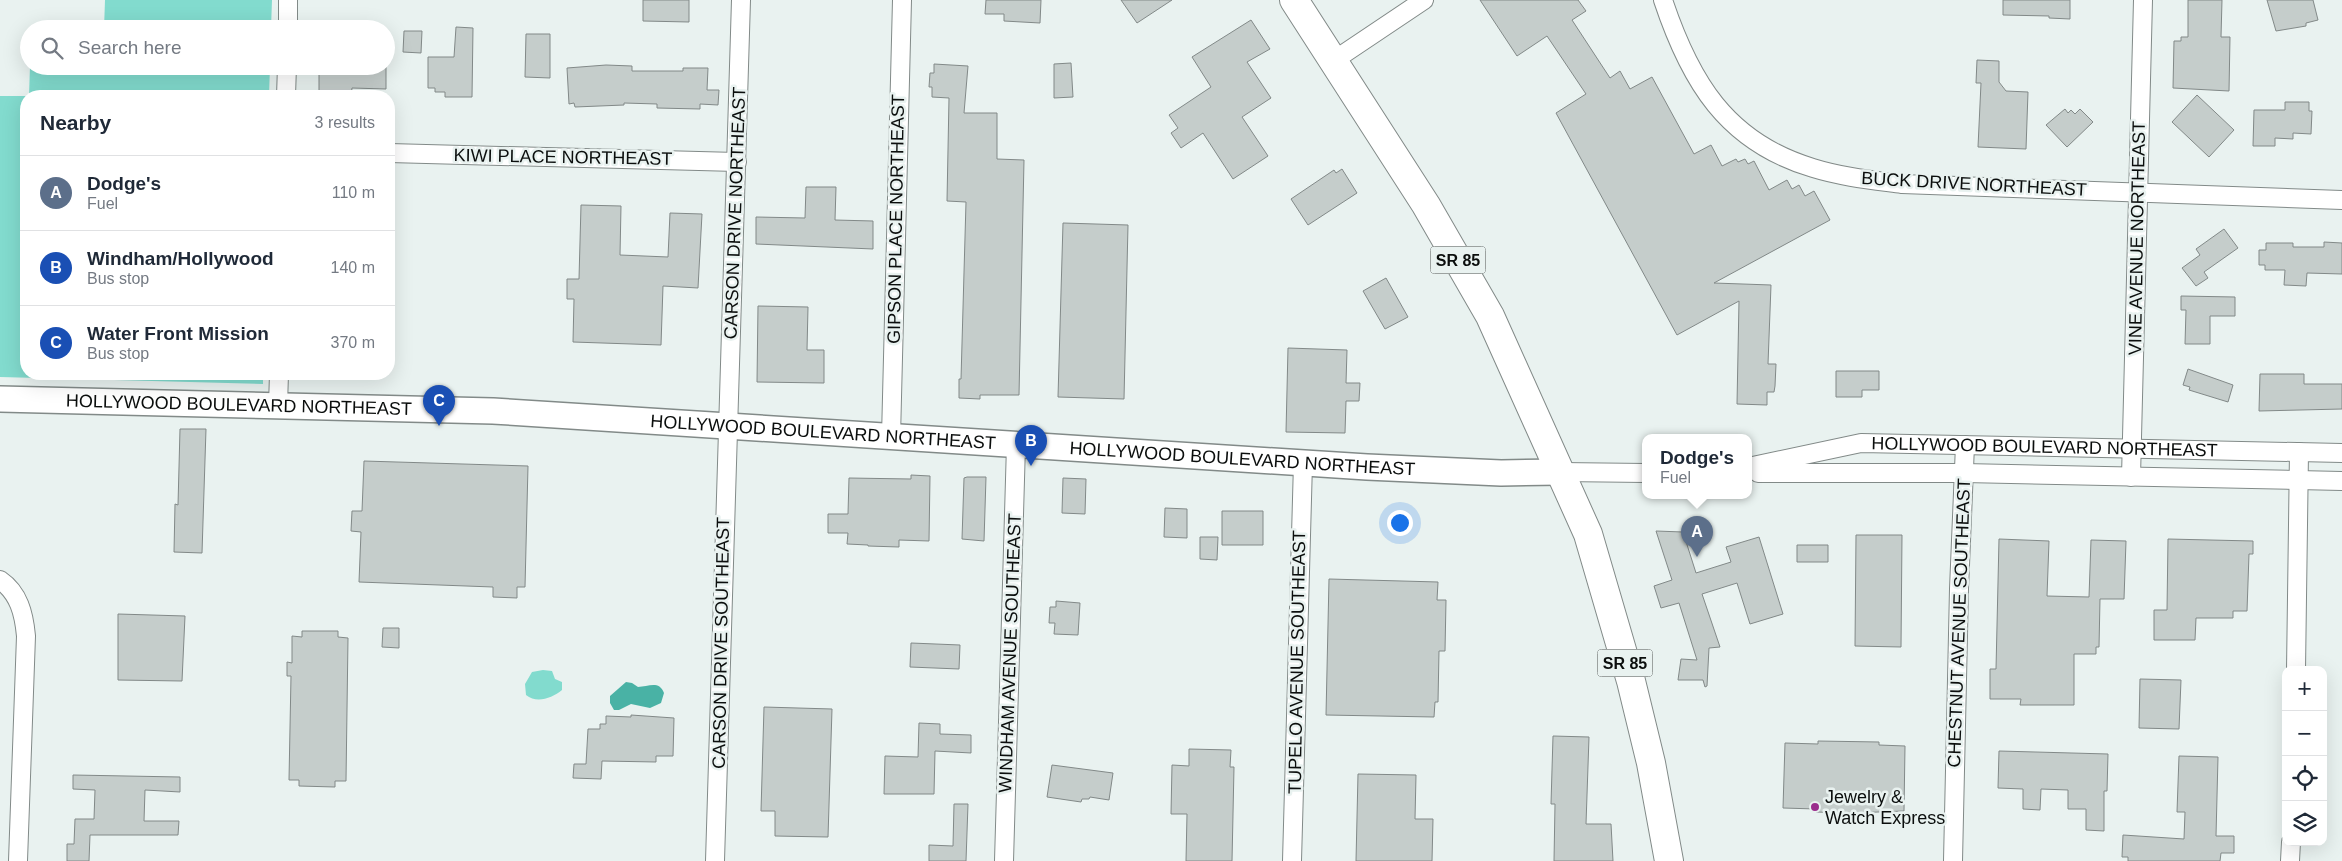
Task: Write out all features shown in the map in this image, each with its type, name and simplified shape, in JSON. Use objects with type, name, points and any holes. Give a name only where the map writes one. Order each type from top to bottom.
[{"type":"highway","name":"SR 85","points":[[1294,0],[1426,206],[1490,316],[1588,534],[1631,681],[1651,763],[1669,861]]},
{"type":"street","points":[[288,0],[288,20]]},
{"type":"street","name":"CARSON DRIVE NORTHEAST","points":[[730,427],[741,0]]},
{"type":"street","name":"GIPSON PLACE NORTHEAST","points":[[891,437],[902,0]]},
{"type":"street","points":[[1333,61],[1424,0]]},
{"type":"street","name":"BUCK DRIVE NORTHEAST","points":[[1663,0],[1675,34],[1694,75],[1726,116],[1741,130],[1785,158],[1833,173],[1902,184],[2342,200]]},
{"type":"street","name":"VINE AVENUE NORTHEAST","points":[[2131,476],[2143,0]]},
{"type":"street","points":[[286,90],[287,75]]},
{"type":"street","name":"KIWI PLACE NORTHEAST","points":[[395,153],[737,162]]},
{"type":"street","points":[[278,405],[279,380]]},
{"type":"street","name":"HOLLYWOOD BOULEVARD NORTHEAST","points":[[0,399],[493,411],[1303,463],[1501,473],[1642,473]]},
{"type":"street","name":"CARSON DRIVE SOUTHEAST","points":[[715,861],[726,432],[730,427]]},
{"type":"street","name":"HOLLYWOOD BOULEVARD NORTHEAST","points":[[1752,466],[1861,444],[2342,453]]},
{"type":"street","name":"WINDHAM AVENUE SOUTHEAST","points":[[1004,861],[1016,445]]},
{"type":"street","name":"CHESTNUT AVENUE SOUTHEAST","points":[[1953,861],[1964,445]]},
{"type":"street","points":[[2296,666],[2300,452]]},
{"type":"street","name":"TUPELO AVENUE SOUTHEAST","points":[[1292,861],[1303,463]]},
{"type":"street","name":"HOLLYWOOD BOULEVARD NORTHEAST","points":[[1752,473],[1964,473],[2342,481]]},
{"type":"street","points":[[0,580],[10,589],[24,613],[26,636],[18,861]]},
{"type":"street","points":[[2290,861],[2291,846]]},
{"type":"shaded area","points":[[105,0],[272,0],[271,20],[104,20]]},
{"type":"shaded area","points":[[30,75],[270,75],[269,90],[29,90]]},
{"type":"shaded area","points":[[0,96],[20,96],[20,378],[0,377]]},
{"type":"shaded area","points":[[113,380],[263,380],[263,384]]},
{"type":"shaded area","points":[[552,671],[555,679],[562,682],[562,690],[544,699],[530,698],[526,695],[525,684],[532,672]]},
{"type":"shaded area","points":[[626,682],[638,687],[656,685],[664,693],[661,703],[650,708],[631,704],[619,710],[614,710],[610,703],[610,696]]},
{"type":"building","points":[[643,0],[689,0],[689,22],[643,21]]},
{"type":"building","points":[[986,0],[1041,0],[1040,23],[1004,21],[1004,14],[985,14]]},
{"type":"building","points":[[1121,0],[1172,0],[1137,23]]},
{"type":"building","points":[[1480,0],[1578,0],[1586,11],[1572,20],[1610,78],[1620,71],[1630,89],[1652,77],[1694,154],[1711,145],[1722,166],[1736,159],[1738,162],[1745,159],[1748,164],[1754,161],[1769,190],[1787,180],[1792,189],[1799,185],[1805,196],[1814,191],[1830,220],[1714,283],[1771,285],[1768,364],[1776,364],[1774,392],[1767,392],[1767,405],[1737,404],[1739,301],[1677,335],[1556,113],[1586,94],[1547,36],[1517,56]]},
{"type":"building","points":[[2003,0],[2070,0],[2070,19],[2049,18],[2049,16],[2003,15]]},
{"type":"building","points":[[2188,0],[2222,0],[2221,37],[2230,37],[2229,91],[2173,88],[2174,41],[2181,41],[2181,37],[2188,37]]},
{"type":"building","points":[[2267,0],[2313,0],[2318,20],[2306,23],[2306,26],[2276,31]]},
{"type":"building","points":[[1251,20],[1270,49],[1247,62],[1271,98],[1242,117],[1268,156],[1233,179],[1203,133],[1181,148],[1171,133],[1178,128],[1169,115],[1211,87],[1192,57]]},
{"type":"building","points":[[456,27],[473,28],[472,97],[445,97],[445,92],[435,92],[435,88],[428,88],[428,57],[454,57]]},
{"type":"building","points":[[404,31],[422,31],[421,53],[403,52]]},
{"type":"building","points":[[526,34],[550,34],[550,78],[525,77]]},
{"type":"building","points":[[1977,60],[1999,61],[1999,82],[2006,91],[2028,92],[2026,149],[1978,147],[1981,83],[1976,83]]},
{"type":"building","points":[[1071,63],[1073,97],[1054,98],[1054,64]]},
{"type":"building","points":[[934,64],[968,66],[964,113],[997,113],[997,159],[1024,160],[1019,395],[980,395],[980,399],[959,398],[966,202],[947,201],[949,98],[932,97],[932,87],[929,87],[930,73],[934,73]]},
{"type":"building","points":[[606,65],[632,66],[632,71],[683,71],[683,68],[708,68],[707,90],[719,90],[718,105],[700,104],[700,109],[657,108],[657,104],[624,103],[624,105],[575,107],[574,103],[569,104],[567,68]]},
{"type":"building","points":[[319,75],[386,75],[386,89],[352,88],[352,90],[319,90]]},
{"type":"building","points":[[2197,95],[2234,130],[2209,157],[2172,122]]},
{"type":"building","points":[[2285,102],[2309,102],[2309,111],[2312,111],[2311,134],[2293,133],[2293,139],[2275,138],[2275,146],[2253,146],[2254,110],[2285,110]]},
{"type":"building","points":[[2065,109],[2068,113],[2071,110],[2075,114],[2080,109],[2093,122],[2067,147],[2046,125]]},
{"type":"building","points":[[1342,169],[1357,193],[1308,225],[1291,199],[1334,170],[1336,173]]},
{"type":"building","points":[[806,187],[836,187],[835,220],[873,221],[873,249],[756,244],[756,217],[805,218]]},
{"type":"building","points":[[581,205],[621,206],[620,255],[668,257],[670,213],[702,214],[698,288],[663,286],[661,345],[573,342],[574,299],[567,299],[567,279],[579,279]]},
{"type":"building","points":[[1063,223],[1128,225],[1124,399],[1058,397]]},
{"type":"building","points":[[2224,229],[2238,248],[2204,272],[2208,278],[2196,286],[2182,268],[2200,255],[2196,249]]},
{"type":"building","points":[[2324,242],[2342,243],[2342,274],[2307,273],[2306,286],[2284,285],[2285,270],[2265,270],[2265,265],[2259,265],[2259,250],[2266,250],[2266,243],[2293,243],[2293,247],[2324,247]]},
{"type":"building","points":[[1386,278],[1408,317],[1385,329],[1363,291]]},
{"type":"building","points":[[2181,296],[2235,297],[2235,316],[2210,316],[2210,344],[2185,344],[2186,310],[2181,310]]},
{"type":"building","points":[[758,306],[808,307],[807,350],[824,350],[824,383],[757,382]]},
{"type":"building","points":[[1288,348],[1347,350],[1346,383],[1360,383],[1359,401],[1346,401],[1345,433],[1286,432]]},
{"type":"building","points":[[2188,369],[2233,385],[2228,402],[2189,390],[2190,387],[2183,385]]},
{"type":"building","points":[[1836,371],[1879,371],[1879,390],[1862,390],[1862,397],[1836,397]]},
{"type":"building","points":[[2260,374],[2304,374],[2304,384],[2342,384],[2342,409],[2259,411]]},
{"type":"building","points":[[180,429],[206,429],[202,553],[174,552],[175,504],[178,505]]},
{"type":"building","points":[[364,461],[528,466],[525,587],[517,587],[517,598],[493,597],[493,587],[359,582],[361,532],[351,531],[352,511],[362,511]]},
{"type":"building","points":[[911,475],[930,476],[929,541],[899,540],[899,547],[868,546],[847,544],[848,533],[828,533],[828,514],[848,514],[849,478],[911,479]]},
{"type":"building","points":[[986,477],[984,541],[962,539],[964,478]]},
{"type":"building","points":[[1063,478],[1086,479],[1085,514],[1062,513]]},
{"type":"building","points":[[1165,508],[1187,509],[1187,538],[1164,537]]},
{"type":"building","points":[[1222,511],[1263,511],[1263,545],[1222,545]]},
{"type":"building","points":[[1656,531],[1683,532],[1696,573],[1731,562],[1726,547],[1759,537],[1783,614],[1750,624],[1737,583],[1702,594],[1720,647],[1709,648],[1707,686],[1705,687],[1703,680],[1678,680],[1681,659],[1697,660],[1679,603],[1661,608],[1654,586],[1672,580]]},
{"type":"building","points":[[1856,535],[1902,535],[1901,647],[1855,646]]},
{"type":"building","points":[[1200,537],[1218,537],[1217,560],[1200,559]]},
{"type":"building","points":[[1999,539],[2049,541],[2047,596],[2089,597],[2091,540],[2126,541],[2124,599],[2100,599],[2099,647],[2096,647],[2096,654],[2074,654],[2074,705],[2020,705],[2021,699],[1990,699],[1990,669],[1996,669]]},
{"type":"building","points":[[2168,539],[2253,541],[2253,554],[2249,554],[2247,611],[2233,611],[2233,618],[2196,618],[2195,640],[2154,640],[2154,610],[2167,610]]},
{"type":"building","points":[[1797,545],[1828,545],[1828,562],[1797,562]]},
{"type":"building","points":[[1329,579],[1438,582],[1437,600],[1446,600],[1445,651],[1439,651],[1438,702],[1435,702],[1434,717],[1326,715]]},
{"type":"building","points":[[1056,601],[1080,603],[1078,635],[1054,634],[1055,623],[1049,623],[1050,607],[1056,607]]},
{"type":"building","points":[[118,614],[185,616],[182,681],[118,680]]},
{"type":"building","points":[[383,628],[399,628],[399,648],[382,647]]},
{"type":"building","points":[[302,631],[338,631],[338,637],[348,638],[346,781],[335,781],[335,787],[299,786],[299,780],[289,780],[291,676],[287,676],[287,662],[292,663],[292,636],[302,637]]},
{"type":"building","points":[[911,643],[960,645],[959,669],[910,667]]},
{"type":"building","points":[[2140,679],[2181,680],[2179,729],[2139,728]]},
{"type":"building","points":[[764,707],[832,709],[828,837],[775,836],[775,811],[761,811]]},
{"type":"building","points":[[631,715],[674,718],[673,756],[656,756],[656,762],[602,761],[601,779],[573,778],[574,764],[586,764],[588,729],[600,729],[600,724],[606,724],[606,716],[631,717]]},
{"type":"building","points":[[919,723],[940,724],[940,734],[971,735],[971,753],[935,751],[934,794],[884,794],[885,756],[918,757]]},
{"type":"building","points":[[1553,736],[1589,737],[1586,824],[1611,824],[1613,861],[1554,861],[1555,804],[1551,804]]},
{"type":"building","points":[[1818,741],[1879,742],[1879,745],[1905,746],[1904,811],[1852,813],[1816,812],[1816,809],[1783,808],[1785,743],[1818,744]]},
{"type":"building","points":[[1189,749],[1231,750],[1230,767],[1234,767],[1232,861],[1186,861],[1187,814],[1171,814],[1172,765],[1189,766]]},
{"type":"building","points":[[1999,751],[2108,754],[2107,791],[2104,791],[2104,831],[2086,830],[2086,809],[2068,809],[2068,790],[2041,789],[2040,810],[2023,809],[2023,789],[1998,788]]},
{"type":"building","points":[[2179,756],[2218,757],[2216,836],[2234,836],[2234,853],[2221,853],[2220,861],[2128,861],[2128,857],[2122,857],[2123,835],[2184,839],[2185,812],[2177,812]]},
{"type":"building","points":[[1052,765],[1113,773],[1109,800],[1090,797],[1089,799],[1082,799],[1081,802],[1047,797]]},
{"type":"building","points":[[1358,774],[1416,775],[1415,819],[1433,819],[1432,861],[1356,861]]},
{"type":"building","points":[[73,775],[180,777],[180,792],[145,790],[144,821],[179,821],[178,835],[90,835],[89,861],[67,861],[67,844],[74,844],[75,819],[94,819],[95,790],[73,789]]},
{"type":"building","points":[[954,804],[968,804],[966,861],[929,861],[929,845],[953,846]]},
{"type":"place","name":"Water Front Mission","points":[[439,426]]},
{"type":"place","name":"Windham/Hollywood","points":[[1031,466]]},
{"type":"place","name":"Dodge's","points":[[1697,557]]},
{"type":"place","name":"Jewelry & Watch Express","points":[[1815,807]]}]
